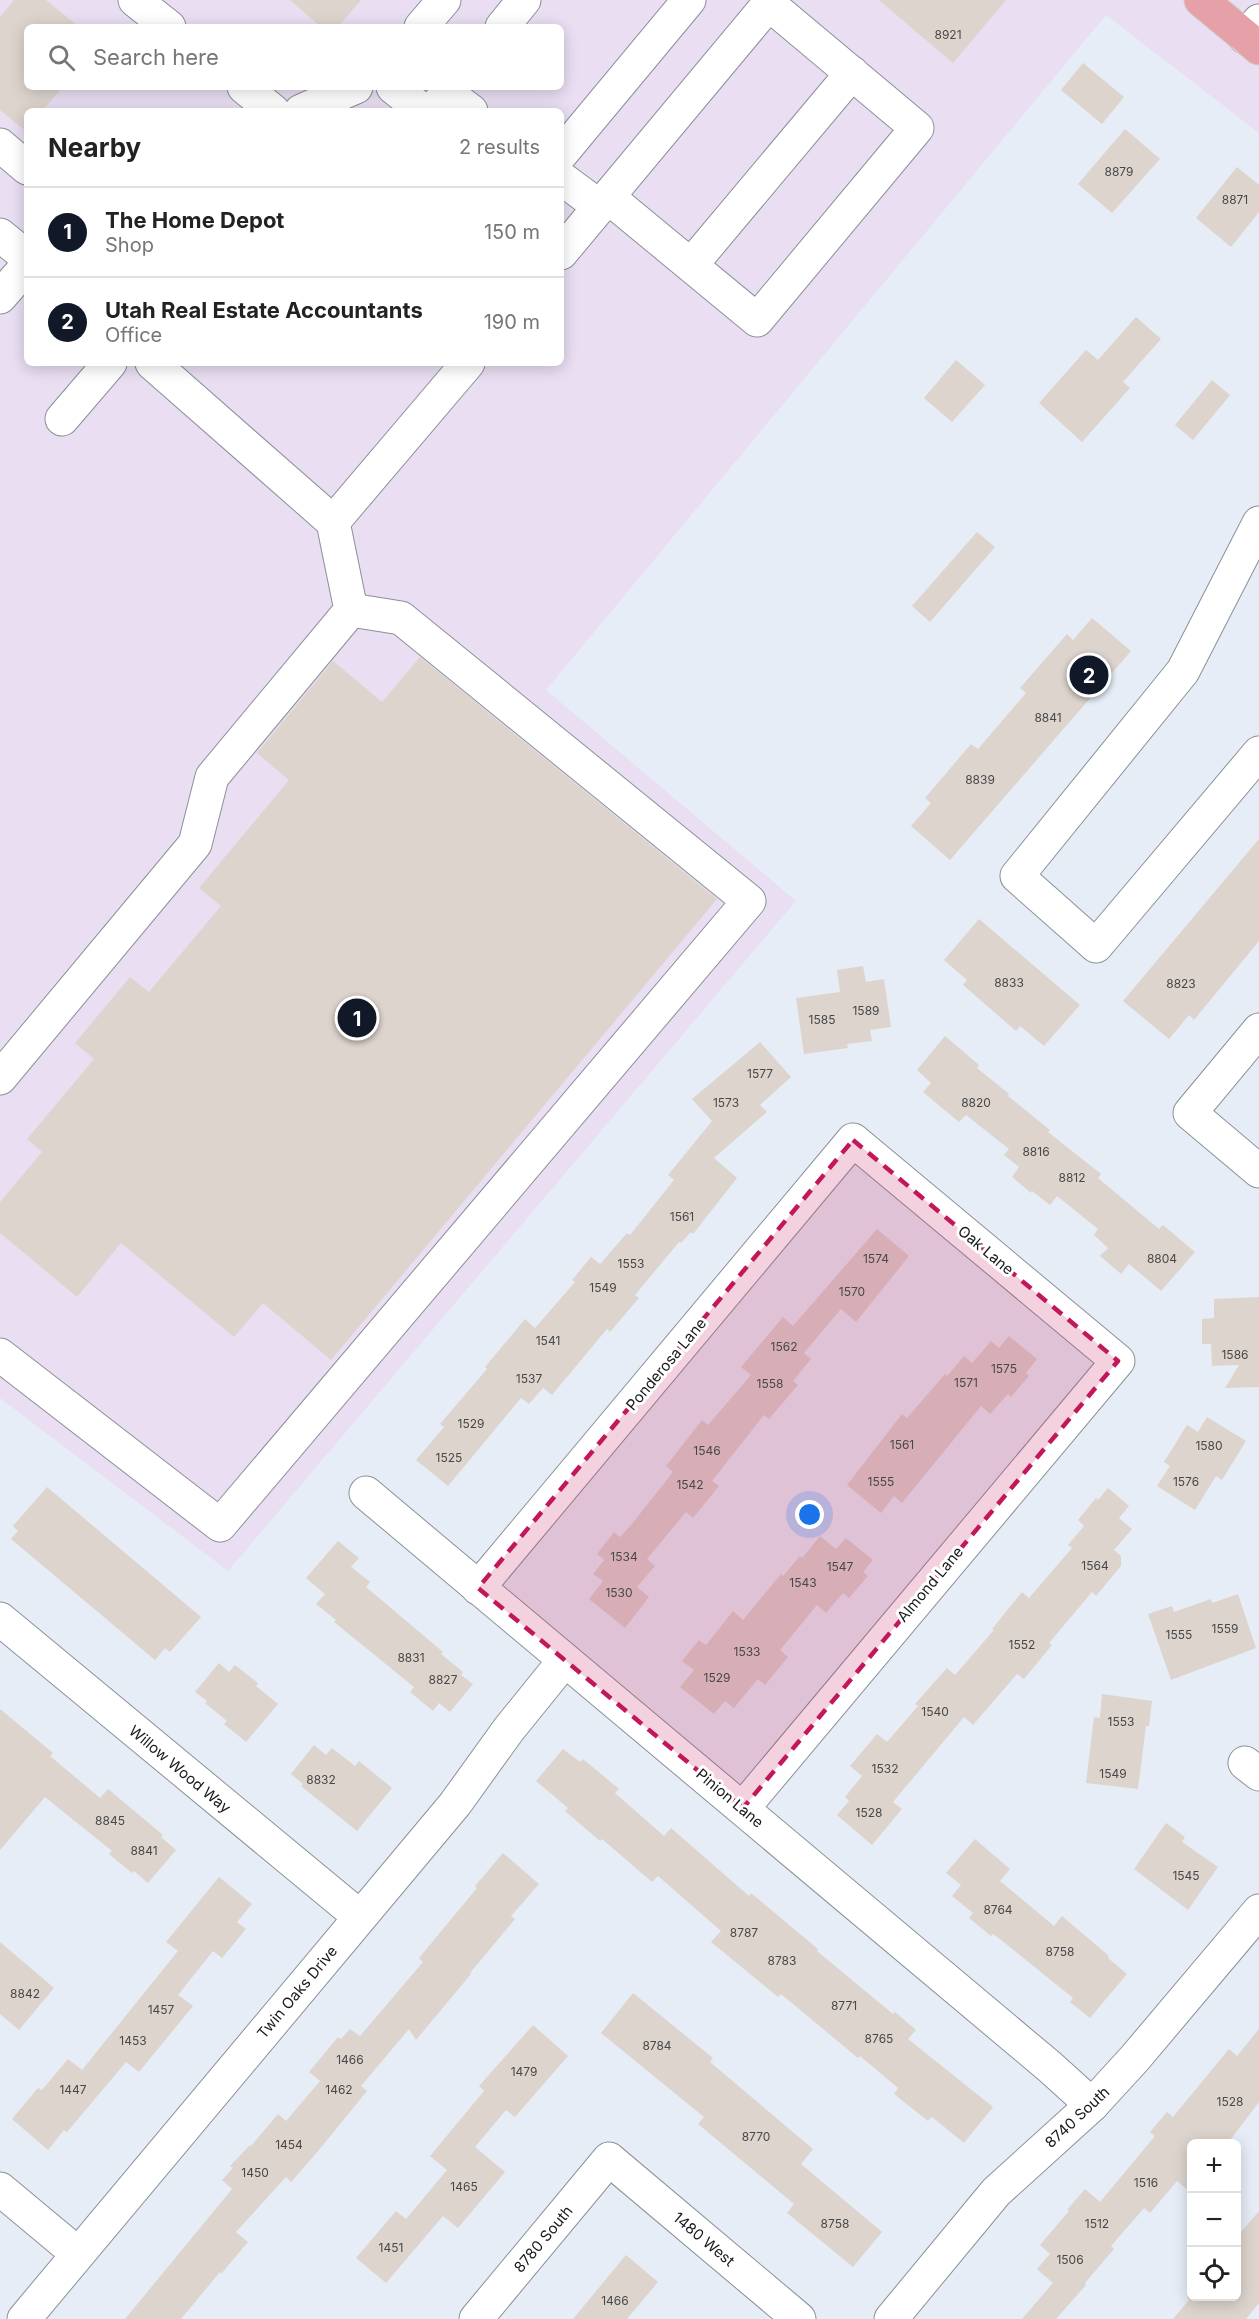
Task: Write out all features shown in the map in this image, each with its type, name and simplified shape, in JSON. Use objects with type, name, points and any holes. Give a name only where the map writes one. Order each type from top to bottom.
[{"type":"main road","points":[[1201,0],[1254,35]]},
{"type":"street","points":[[135,0],[165,24]]},
{"type":"street","points":[[424,24],[444,0]]},
{"type":"street","points":[[504,24],[524,0]]},
{"type":"street","points":[[564,150],[689,0]]},
{"type":"street","points":[[564,180],[604,202],[691,265],[757,320],[917,128],[770,2],[604,202],[564,249]]},
{"type":"street","points":[[691,265],[852,74]]},
{"type":"street","points":[[247,90],[269,108]]},
{"type":"street","points":[[308,108],[349,90]]},
{"type":"street","points":[[403,90],[445,103]]},
{"type":"street","points":[[0,145],[24,165]]},
{"type":"street","points":[[0,235],[24,255]]},
{"type":"street","points":[[0,297],[24,269]]},
{"type":"street","points":[[62,420],[107,366]]},
{"type":"street","points":[[155,366],[333,522],[351,610]]},
{"type":"street","points":[[333,522],[465,366]]},
{"type":"street","points":[[1259,523],[1182,671],[1017,876],[1096,946],[1259,753]]},
{"type":"street","points":[[0,1078],[195,843],[212,777],[351,610]]},
{"type":"street","points":[[4,1367],[220,1525],[749,901],[401,618],[351,610]]},
{"type":"street","points":[[1259,1030],[1190,1113],[1259,1171]]},
{"type":"street","name":"Oak Lane","points":[[853,1140],[1118,1361]]},
{"type":"street","name":"Ponderosa Lane","points":[[478,1588],[853,1140]]},
{"type":"street","name":"Almond Lane","points":[[743,1808],[1118,1361]]},
{"type":"street","name":"Pinion Lane","points":[[366,1493],[564,1661],[743,1808],[1092,2105]]},
{"type":"street","name":"Willow Wood Way","points":[[0,1619],[360,1917]]},
{"type":"street","name":"Twin Oaks Drive","points":[[24,2319],[455,1804],[509,1729],[564,1661]]},
{"type":"street","name":"8740 South","points":[[891,2319],[996,2192],[1092,2105],[1136,2058],[1259,1911]]},
{"type":"street","name":"8780 South","points":[[476,2319],[609,2159]]},
{"type":"street","name":"1480 West","points":[[609,2159],[799,2319]]},
{"type":"street","points":[[0,2189],[78,2254]]},
{"type":"highlighted area","points":[[853,1140],[1118,1361],[743,1808],[478,1588]]},
{"type":"shaded area","points":[[0,0],[1259,0],[1259,133],[1106,15],[546,690],[796,901],[228,1571],[0,1398]]},
{"type":"building","points":[[14,0],[46,0],[75,24],[24,24],[24,90],[60,90],[45,108],[24,108],[24,130],[0,110],[0,17]]},
{"type":"building","points":[[290,0],[361,0],[341,24],[318,24]]},
{"type":"building","points":[[879,0],[1006,0],[953,63]]},
{"type":"building","points":[[1083,63],[1124,97],[1102,124],[1061,90]]},
{"type":"building","points":[[1125,129],[1160,159],[1112,213],[1078,184]]},
{"type":"building","points":[[1237,167],[1259,185],[1259,212],[1231,247],[1196,218]]},
{"type":"building","points":[[1136,317],[1161,339],[1123,382],[1130,388],[1082,442],[1039,403],[1086,350],[1098,360]]},
{"type":"building","points":[[956,360],[985,385],[952,422],[924,398]]},
{"type":"building","points":[[1212,380],[1230,395],[1193,440],[1175,425]]},
{"type":"building","points":[[977,532],[995,547],[930,622],[912,606]]},
{"type":"building","points":[[1092,618],[1131,651],[950,860],[911,826],[931,803],[925,798],[971,744],[978,749],[1026,693],[1020,688],[1067,634],[1073,640]]},
{"type":"building","points":[[420,657],[717,899],[331,1360],[263,1303],[234,1337],[121,1243],[77,1297],[0,1233],[0,1202],[42,1152],[27,1139],[94,1059],[75,1043],[130,977],[149,992],[221,906],[199,888],[289,780],[257,753],[333,661],[382,702]]},
{"type":"building","points":[[1259,839],[1259,941],[1194,1020],[1189,1015],[1169,1039],[1123,1001]]},
{"type":"building","points":[[979,919],[1080,1005],[1044,1046],[1020,1026],[1016,1031],[963,985],[967,980],[944,960]]},
{"type":"building","points":[[863,966],[866,982],[884,979],[891,1027],[870,1030],[872,1041],[847,1044],[848,1048],[804,1054],[796,998],[840,992],[837,970]]},
{"type":"building","points":[[945,1036],[979,1065],[977,1068],[1009,1094],[1008,1096],[1050,1130],[1048,1132],[1101,1174],[1098,1178],[1159,1229],[1163,1225],[1195,1252],[1161,1291],[1129,1264],[1121,1274],[1100,1256],[1108,1248],[1094,1235],[1098,1229],[1057,1196],[1050,1205],[1032,1191],[1031,1193],[1012,1177],[1019,1167],[1004,1155],[1009,1149],[966,1115],[959,1122],[923,1092],[931,1083],[917,1070]]},
{"type":"building","points":[[760,1042],[791,1077],[760,1105],[767,1112],[714,1158],[737,1178],[693,1234],[691,1232],[681,1243],[679,1242],[635,1295],[639,1298],[610,1332],[607,1329],[552,1395],[543,1388],[529,1404],[521,1398],[448,1486],[416,1460],[444,1427],[440,1424],[487,1369],[485,1367],[525,1319],[535,1328],[575,1282],[572,1280],[591,1257],[600,1264],[627,1233],[630,1235],[674,1180],[668,1175],[712,1121],[692,1099]]},
{"type":"building","points":[[877,1229],[909,1256],[856,1322],[841,1309],[804,1353],[811,1359],[793,1381],[798,1385],[769,1419],[764,1415],[712,1481],[719,1486],[693,1518],[686,1512],[647,1559],[655,1566],[637,1587],[649,1597],[625,1628],[589,1599],[603,1581],[593,1574],[604,1560],[597,1554],[614,1532],[620,1537],[673,1472],[666,1466],[702,1420],[708,1425],[751,1375],[741,1367],[783,1317],[793,1326]]},
{"type":"building","points":[[1259,1297],[1259,1387],[1225,1388],[1239,1365],[1212,1366],[1211,1344],[1202,1344],[1202,1319],[1214,1318],[1214,1299]]},
{"type":"building","points":[[1009,1336],[1037,1359],[1026,1373],[1029,1376],[1011,1397],[1008,1394],[990,1414],[981,1406],[902,1503],[894,1496],[881,1513],[847,1485],[902,1414],[907,1418],[945,1374],[947,1376],[964,1356],[972,1363],[991,1341],[999,1348]]},
{"type":"building","points":[[1207,1417],[1246,1441],[1222,1480],[1216,1476],[1195,1510],[1157,1486],[1170,1466],[1164,1462],[1187,1425],[1198,1432]]},
{"type":"building","points":[[47,1487],[201,1617],[170,1652],[165,1648],[155,1660],[11,1539],[18,1531],[13,1526]]},
{"type":"building","points":[[1108,1488],[1129,1506],[1119,1518],[1132,1529],[1114,1550],[1121,1556],[1121,1566],[1096,1596],[1092,1592],[1049,1643],[1052,1645],[1024,1679],[1017,1674],[973,1725],[964,1717],[893,1802],[902,1809],[872,1845],[837,1815],[849,1801],[845,1797],[862,1776],[850,1766],[877,1734],[887,1742],[918,1706],[915,1704],[947,1668],[955,1675],[994,1630],[992,1629],[1022,1592],[1029,1598],[1072,1548],[1068,1545],[1084,1526],[1078,1520],[1096,1498],[1098,1500]]},
{"type":"building","points":[[820,1536],[836,1549],[846,1538],[873,1560],[863,1572],[868,1576],[849,1598],[843,1593],[826,1613],[817,1605],[780,1650],[788,1657],[765,1685],[758,1679],[734,1708],[725,1701],[714,1714],[680,1687],[694,1670],[682,1661],[699,1640],[706,1645],[733,1611],[743,1620],[781,1574],[783,1576],[800,1556],[802,1558]]},
{"type":"building","points":[[338,1541],[359,1558],[351,1567],[370,1582],[366,1587],[443,1652],[441,1654],[463,1672],[461,1675],[473,1684],[450,1712],[439,1703],[433,1711],[410,1692],[414,1687],[334,1622],[336,1620],[316,1604],[325,1594],[306,1578]]},
{"type":"building","points":[[1238,1594],[1256,1648],[1171,1680],[1148,1614],[1172,1606],[1174,1612],[1211,1599],[1212,1603]]},
{"type":"building","points":[[219,1663],[229,1672],[235,1665],[258,1683],[256,1686],[278,1704],[246,1742],[224,1724],[227,1721],[195,1692]]},
{"type":"building","points":[[1102,1694],[1152,1701],[1149,1726],[1146,1726],[1138,1789],[1086,1783],[1094,1717],[1100,1718]]},
{"type":"building","points":[[0,1709],[53,1753],[50,1756],[100,1798],[108,1789],[163,1835],[161,1837],[176,1850],[148,1883],[109,1854],[112,1851],[45,1797],[0,1850]]},
{"type":"building","points":[[314,1745],[326,1755],[332,1748],[355,1766],[359,1761],[392,1788],[357,1831],[301,1786],[303,1784],[291,1774]]},
{"type":"building","points":[[563,1749],[580,1762],[583,1759],[619,1789],[615,1793],[664,1836],[671,1828],[749,1896],[751,1893],[818,1949],[817,1951],[893,2014],[895,2012],[916,2030],[908,2039],[993,2107],[964,2143],[932,2117],[928,2121],[894,2094],[898,2088],[860,2056],[858,2058],[781,1994],[778,1997],[711,1942],[721,1931],[658,1876],[652,1882],[565,1811],[568,1808],[536,1781]]},
{"type":"building","points":[[1166,1823],[1185,1837],[1182,1842],[1218,1867],[1188,1910],[1134,1869]]},
{"type":"building","points":[[975,1839],[1010,1869],[1000,1881],[1054,1926],[1062,1916],[1127,1974],[1090,2018],[1070,2002],[1073,1998],[1005,1943],[993,1934],[991,1936],[969,1918],[973,1913],[952,1896],[961,1885],[946,1873]]},
{"type":"building","points":[[503,1853],[539,1884],[511,1916],[515,1919],[471,1974],[416,2040],[409,2029],[361,2086],[367,2091],[319,2150],[291,2182],[286,2177],[236,2232],[248,2242],[181,2319],[125,2319],[232,2189],[222,2180],[233,2168],[230,2166],[251,2146],[278,2114],[286,2121],[320,2081],[309,2072],[338,2037],[341,2039],[350,2029],[360,2036],[423,1962],[419,1958]]},
{"type":"building","points":[[219,1877],[252,1904],[237,1922],[246,1929],[222,1958],[213,1951],[178,1995],[193,2006],[139,2072],[126,2062],[67,2132],[64,2130],[48,2150],[12,2119],[38,2088],[42,2090],[68,2059],[82,2070],[178,1951],[166,1942]]},
{"type":"building","points":[[0,1942],[54,1988],[19,2030],[0,2014]]},
{"type":"building","points":[[633,1993],[713,2058],[710,2062],[813,2149],[801,2164],[882,2232],[853,2267],[787,2213],[794,2204],[698,2124],[704,2117],[601,2033]]},
{"type":"building","points":[[533,2025],[568,2056],[515,2117],[506,2110],[475,2147],[505,2172],[458,2228],[443,2216],[386,2283],[356,2258],[396,2211],[406,2219],[447,2170],[430,2156],[484,2091],[479,2086]]},
{"type":"building","points":[[1259,2029],[1259,2102],[1231,2139],[1187,2139],[1187,2190],[1177,2181],[1150,2213],[1144,2208],[1111,2246],[1114,2249],[1085,2283],[1086,2285],[1056,2319],[1022,2319],[1053,2283],[1037,2269],[1050,2254],[1040,2245],[1069,2211],[1067,2210],[1085,2189],[1100,2202],[1155,2136],[1150,2132],[1167,2112],[1173,2117],[1229,2049],[1237,2056]]},
{"type":"building","points":[[1259,2211],[1259,2303],[1246,2319],[1173,2319],[1188,2301],[1241,2301],[1241,2232]]},
{"type":"building","points":[[626,2255],[658,2282],[627,2319],[573,2319]]},
{"type":"place","name":"Utah Real Estate Accountants","points":[[1089,675]]},
{"type":"place","name":"The Home Depot","points":[[357,1018]]}]
